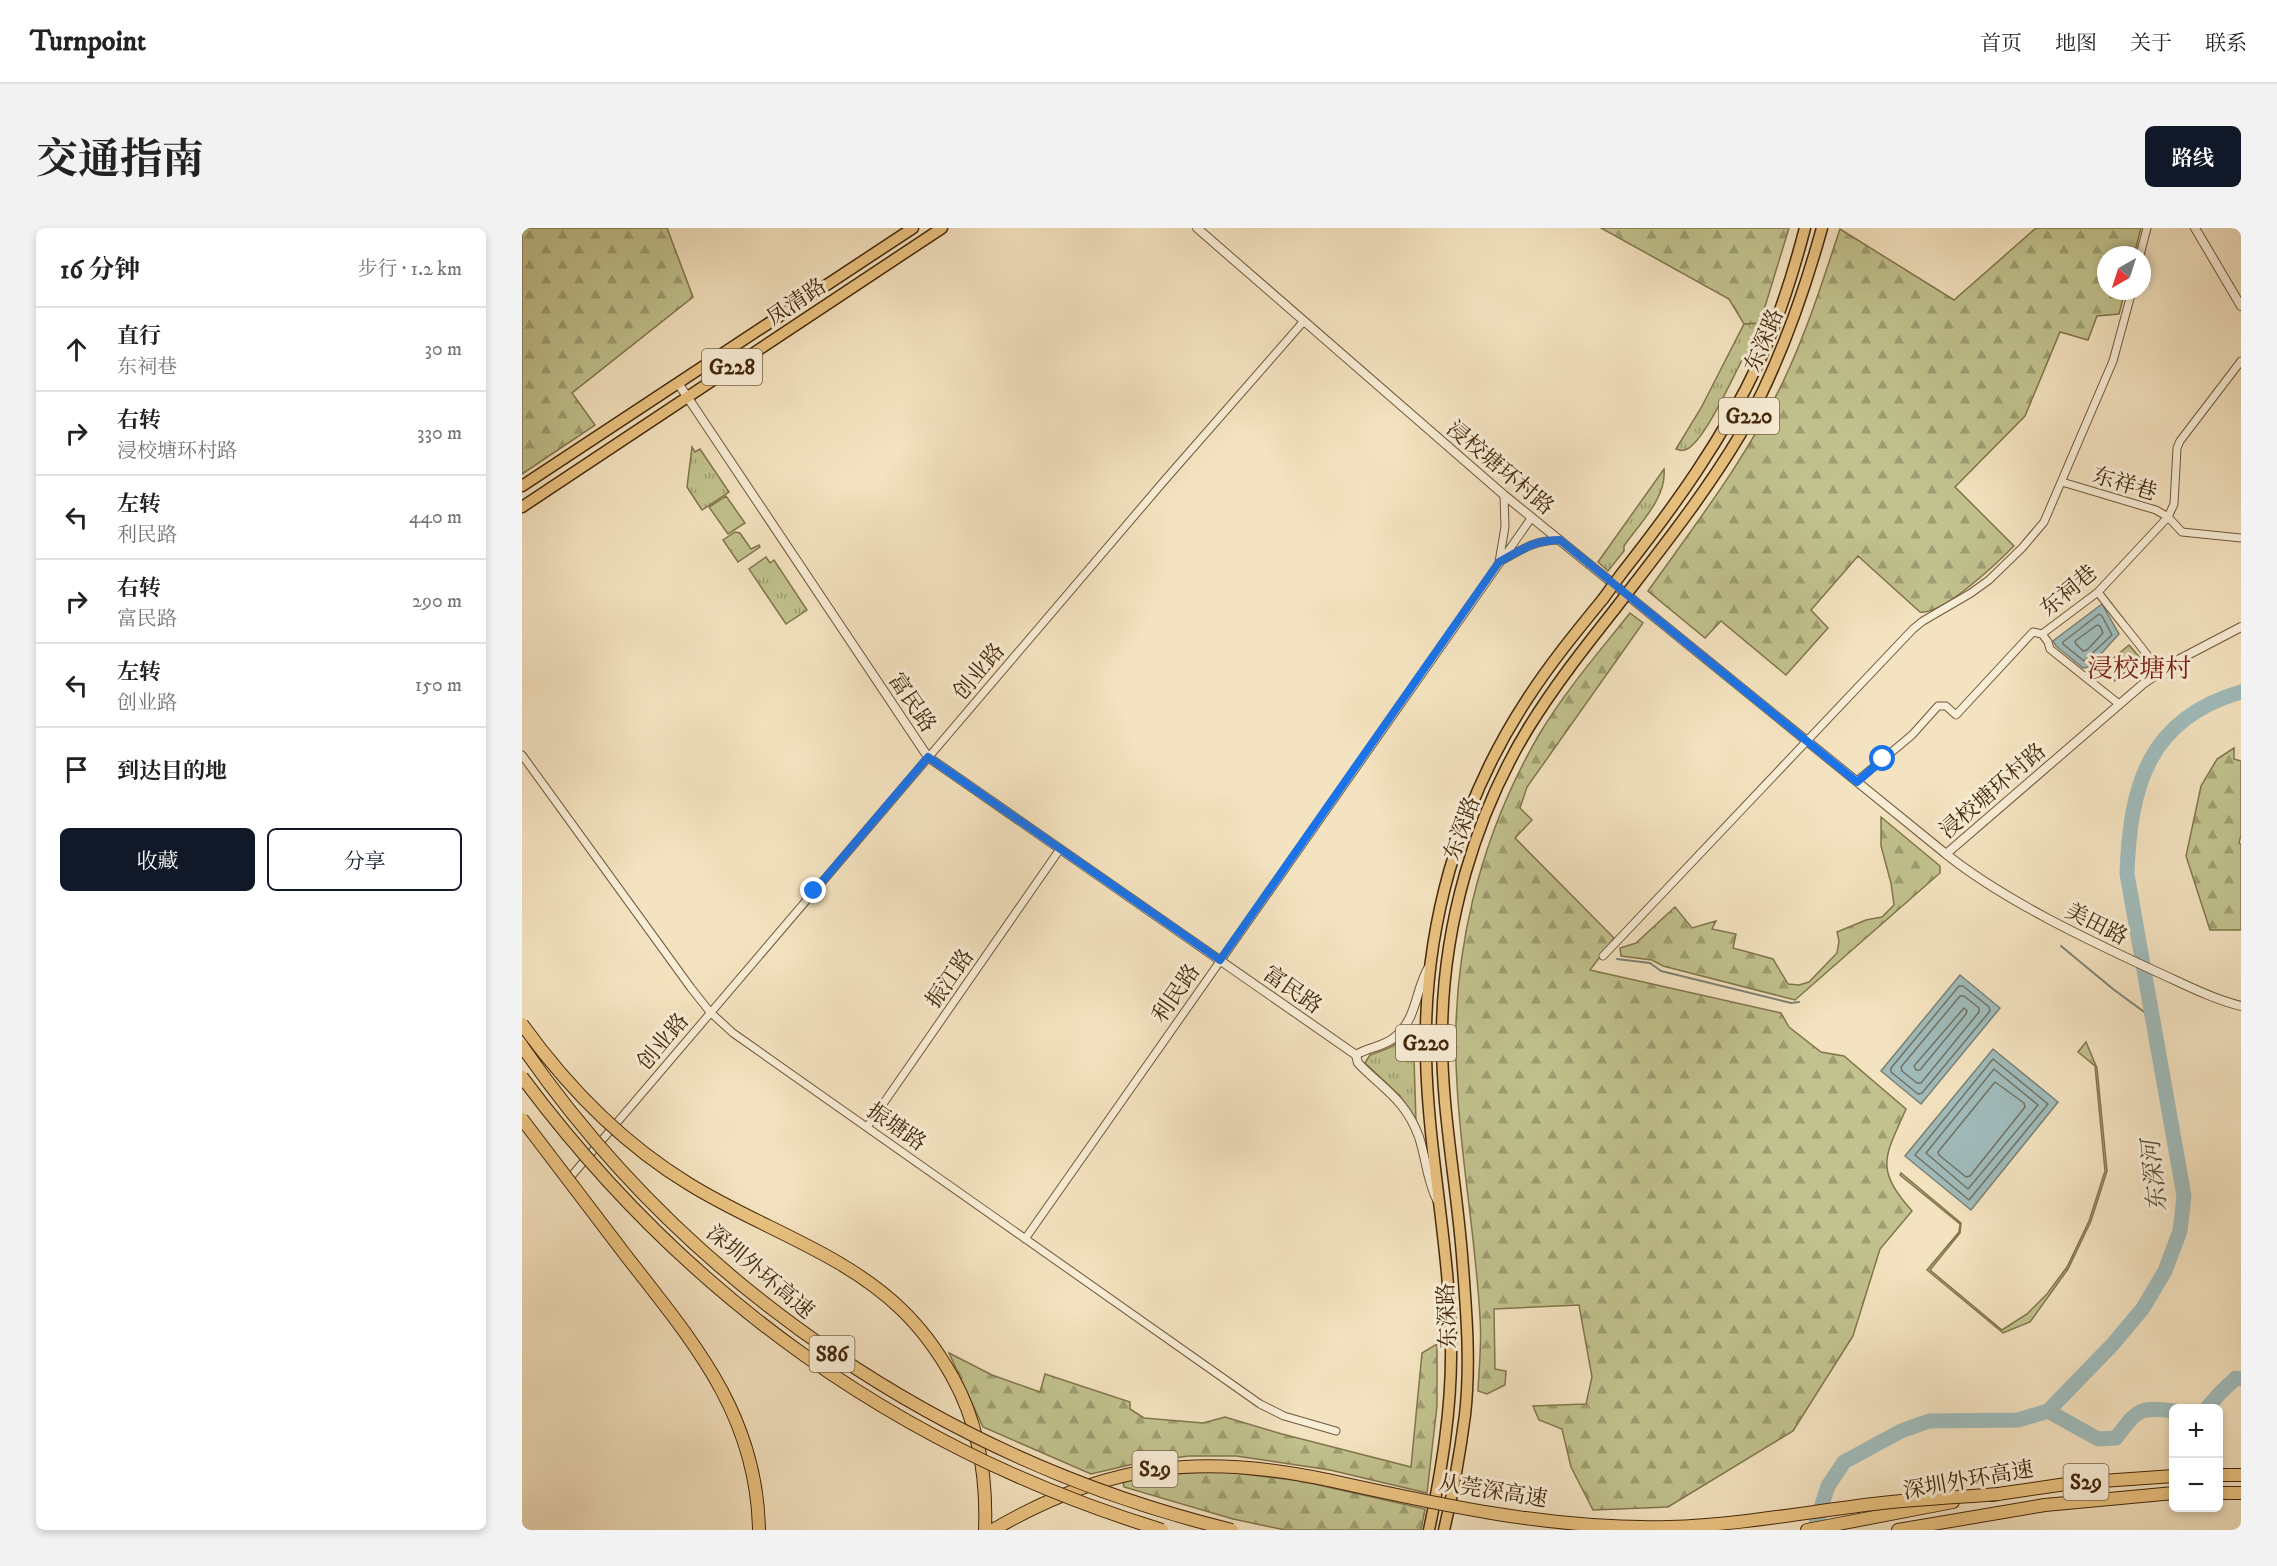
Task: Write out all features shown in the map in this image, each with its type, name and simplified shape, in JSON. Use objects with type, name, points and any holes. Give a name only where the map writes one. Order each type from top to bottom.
[{"type":"highway","name":"凤清路","points":[[522,486],[913,228]]},
{"type":"highway","name":"凤清路","points":[[522,507],[942,228]]},
{"type":"highway","name":"东深路","points":[[1429,1530],[1447,1436],[1451,1368],[1449,1299],[1427,1076],[1427,1008],[1430,965],[1451,867],[1467,817],[1484,777],[1525,702],[1687,486],[1734,410],[1773,328],[1805,228]]},
{"type":"highway","name":"东深路","points":[[1444,1530],[1465,1415],[1467,1368],[1462,1253],[1442,1075],[1442,1010],[1449,945],[1469,862],[1498,784],[1539,710],[1711,481],[1757,402],[1788,335],[1822,228]]},
{"type":"highway","points":[[522,1024],[571,1086],[597,1113],[639,1149],[705,1194],[830,1258],[877,1289],[917,1326],[940,1356],[968,1409],[978,1441],[984,1477],[985,1530]]},
{"type":"highway","name":"深圳外环高速","points":[[522,1046],[591,1136],[661,1211],[736,1281],[825,1349],[927,1412],[1017,1456],[1132,1502],[1232,1530]]},
{"type":"highway","name":"深圳外环高速","points":[[522,1077],[587,1159],[644,1220],[725,1295],[797,1351],[874,1401],[980,1459],[1083,1504],[1162,1530]]},
{"type":"highway","points":[[522,1119],[684,1333],[725,1395],[751,1460],[759,1530]]},
{"type":"highway","name":"从莞深高速","points":[[993,1530],[1065,1494],[1117,1477],[1197,1465],[1242,1466],[1328,1479],[1528,1519],[1632,1527],[1704,1525],[1881,1503],[2000,1494]]},
{"type":"highway","points":[[2223,1475],[2241,1475]]},
{"type":"highway","name":"深圳外环高速","points":[[1807,1530],[2000,1494],[2073,1483],[2169,1476]]},
{"type":"highway","name":"深圳外环高速","points":[[1898,1530],[2045,1505],[2169,1493]]},
{"type":"highway","points":[[2223,1493],[2241,1493]]},
{"type":"street","name":"浸校塘环村路","points":[[1197,228],[1504,495],[1946,854],[2119,704],[2160,672],[2197,649],[2241,627]]},
{"type":"street","points":[[2142,246],[2147,228]]},
{"type":"street","points":[[2195,228],[2241,306]]},
{"type":"street","points":[[1603,956],[1923,621],[1971,593],[2006,564],[2044,522],[2113,361],[2130,300]]},
{"type":"street","name":"创业路","points":[[564,1184],[1156,490],[1304,321]]},
{"type":"street","name":"东祠巷","points":[[1857,782],[1912,735],[1938,706],[1946,706],[1956,715],[2033,632],[2042,634],[2098,592],[2168,517],[2174,504],[2177,448],[2180,441],[2241,361]]},
{"type":"street","name":"富民路","points":[[678,383],[928,757],[1356,1055],[1358,1063],[1391,1092],[1405,1109],[1420,1140],[1432,1190],[1440,1206]]},
{"type":"street","name":"东祥巷","points":[[2062,482],[2156,510],[2168,517],[2182,532],[2241,538]]},
{"type":"street","name":"利民路","points":[[1499,562],[1505,527],[1504,495]]},
{"type":"street","name":"利民路","points":[[1025,1239],[1532,517]]},
{"type":"street","name":"利民路","points":[[1499,562],[1535,542],[1560,540]]},
{"type":"street","points":[[2098,592],[2160,672]]},
{"type":"street","points":[[2042,634],[2050,649],[2119,704]]},
{"type":"street","name":"振塘路","points":[[522,755],[710,1012],[733,1033],[1260,1404],[1284,1416],[1336,1431]]},
{"type":"street","name":"振江路","points":[[867,1127],[1060,849]]},
{"type":"street","name":"美田路","points":[[1946,854],[1990,885],[2109,950],[2191,987],[2241,1006]]},
{"type":"street","points":[[1356,1055],[1390,1041],[1402,1031],[1412,1017],[1422,977],[1430,965]]},
{"type":"green space","points":[[522,228],[667,228],[693,297],[572,393],[595,425],[522,474]]},
{"type":"green space","points":[[1601,228],[1789,228],[1760,323],[1744,324],[1729,299]]},
{"type":"green space","points":[[2036,228],[2141,228],[2136,246],[2097,246],[2097,300],[2123,300],[2119,314],[2097,316],[2088,340],[2060,332],[2025,416],[1955,487],[2014,546],[1955,597],[1930,611],[1920,612],[1858,556],[1811,610],[1828,628],[1786,675],[1721,621],[1705,638],[1648,591],[1723,485],[1774,401],[1803,336],[1840,229],[1954,300]]},
{"type":"green space","points":[[1760,323],[1748,357],[1742,360],[1703,432],[1689,448],[1676,449],[1701,408],[1744,324]]},
{"type":"green space","points":[[692,447],[695,452],[700,449],[729,492],[702,510],[687,487]]},
{"type":"green space","points":[[1664,469],[1664,480],[1657,500],[1624,546],[1624,551],[1608,571],[1598,562]]},
{"type":"green space","points":[[726,496],[745,523],[728,534],[709,507]]},
{"type":"green space","points":[[735,532],[740,533],[751,549],[759,545],[760,547],[738,562],[723,540]]},
{"type":"green space","points":[[766,557],[770,563],[774,560],[807,610],[786,624],[749,569]]},
{"type":"green space","points":[[1630,613],[1643,623],[1527,787],[1520,808],[1532,820],[1515,838],[1614,938],[1590,970],[1781,1013],[1789,1027],[1821,1052],[1844,1056],[1906,1109],[1893,1139],[1887,1162],[1892,1184],[1912,1211],[1880,1249],[1853,1336],[1793,1431],[1668,1507],[1593,1510],[1571,1467],[1562,1429],[1539,1420],[1533,1406],[1586,1404],[1592,1377],[1579,1305],[1494,1309],[1495,1369],[1506,1371],[1505,1385],[1487,1394],[1478,1391],[1480,1318],[1459,1113],[1456,1038],[1463,947],[1484,858],[1500,815],[1518,773],[1550,717]]},
{"type":"green space","points":[[2129,645],[2141,659],[2115,681],[2103,667]]},
{"type":"green space","points":[[2234,748],[2234,759],[2241,761],[2241,835],[2239,843],[2241,844],[2241,930],[2210,930],[2186,856],[2201,786],[2217,759]]},
{"type":"green space","points":[[1881,817],[1940,866],[1940,873],[1795,1000],[1663,966],[1652,960],[1621,956],[1620,948],[1636,943],[1675,907],[1692,928],[1716,921],[1712,929],[1736,934],[1733,948],[1773,959],[1788,984],[1799,985],[1809,982],[1837,953],[1839,941],[1837,932],[1866,920],[1882,917],[1894,905],[1891,883],[1881,846]]},
{"type":"green space","points":[[1412,1027],[1416,1122],[1400,1096],[1365,1063],[1370,1055],[1399,1042]]},
{"type":"green space","points":[[2086,1042],[2097,1068],[2107,1171],[2091,1221],[2068,1269],[2030,1322],[2003,1333],[1927,1270],[1959,1232],[1960,1224],[1900,1175],[1901,1173],[1961,1223],[1960,1233],[1930,1270],[2002,1330],[2027,1314],[2047,1294],[2067,1267],[2089,1221],[2105,1171],[2095,1066],[2078,1052]]},
{"type":"green space","points":[[1437,1344],[1437,1406],[1427,1493],[1330,1470],[1236,1456],[1189,1456],[1142,1462],[1091,1474],[983,1427],[949,1353],[992,1375],[1040,1392],[1045,1374],[1130,1402],[1130,1409],[1144,1418],[1203,1423],[1225,1417],[1411,1467],[1422,1353]]},
{"type":"green space","points":[[1219,1471],[1301,1481],[1425,1509],[1421,1530],[1285,1530],[1233,1519],[1124,1487],[1123,1482],[1159,1476]]},
{"type":"water","points":[[2102,604],[2119,634],[2089,667],[2083,668],[2053,641]]},
{"type":"water","points":[[1960,975],[2000,1008],[1921,1104],[1881,1071]]},
{"type":"water","points":[[1993,1049],[2058,1102],[1971,1210],[1905,1156]]},
{"type":"waterway","name":"东深河","points":[[1814,1530],[1828,1486],[1844,1462],[1901,1431],[1929,1421],[2018,1420],[2048,1411],[2113,1344],[2143,1308],[2165,1271],[2180,1231],[2184,1196],[2127,874],[2129,842],[2140,785],[2150,760],[2165,738],[2184,719],[2210,704],[2241,692]]},
{"type":"waterway","points":[[2061,946],[2151,1017]]},
{"type":"waterway","points":[[1617,959],[1650,963],[1661,971],[1791,1003],[1799,1002]]},
{"type":"waterway","points":[[2210,1404],[2236,1378],[2241,1379]]},
{"type":"waterway","points":[[2048,1411],[2098,1439],[2116,1438],[2139,1412],[2152,1409],[2169,1411]]},
{"type":"district","name":"浸校塘村","points":[[2139,668]]},
{"type":"route","points":[[814,891],[928,757],[1220,960],[1499,562],[1535,542],[1544,540],[1560,540],[1857,782],[1883,759]]}]
